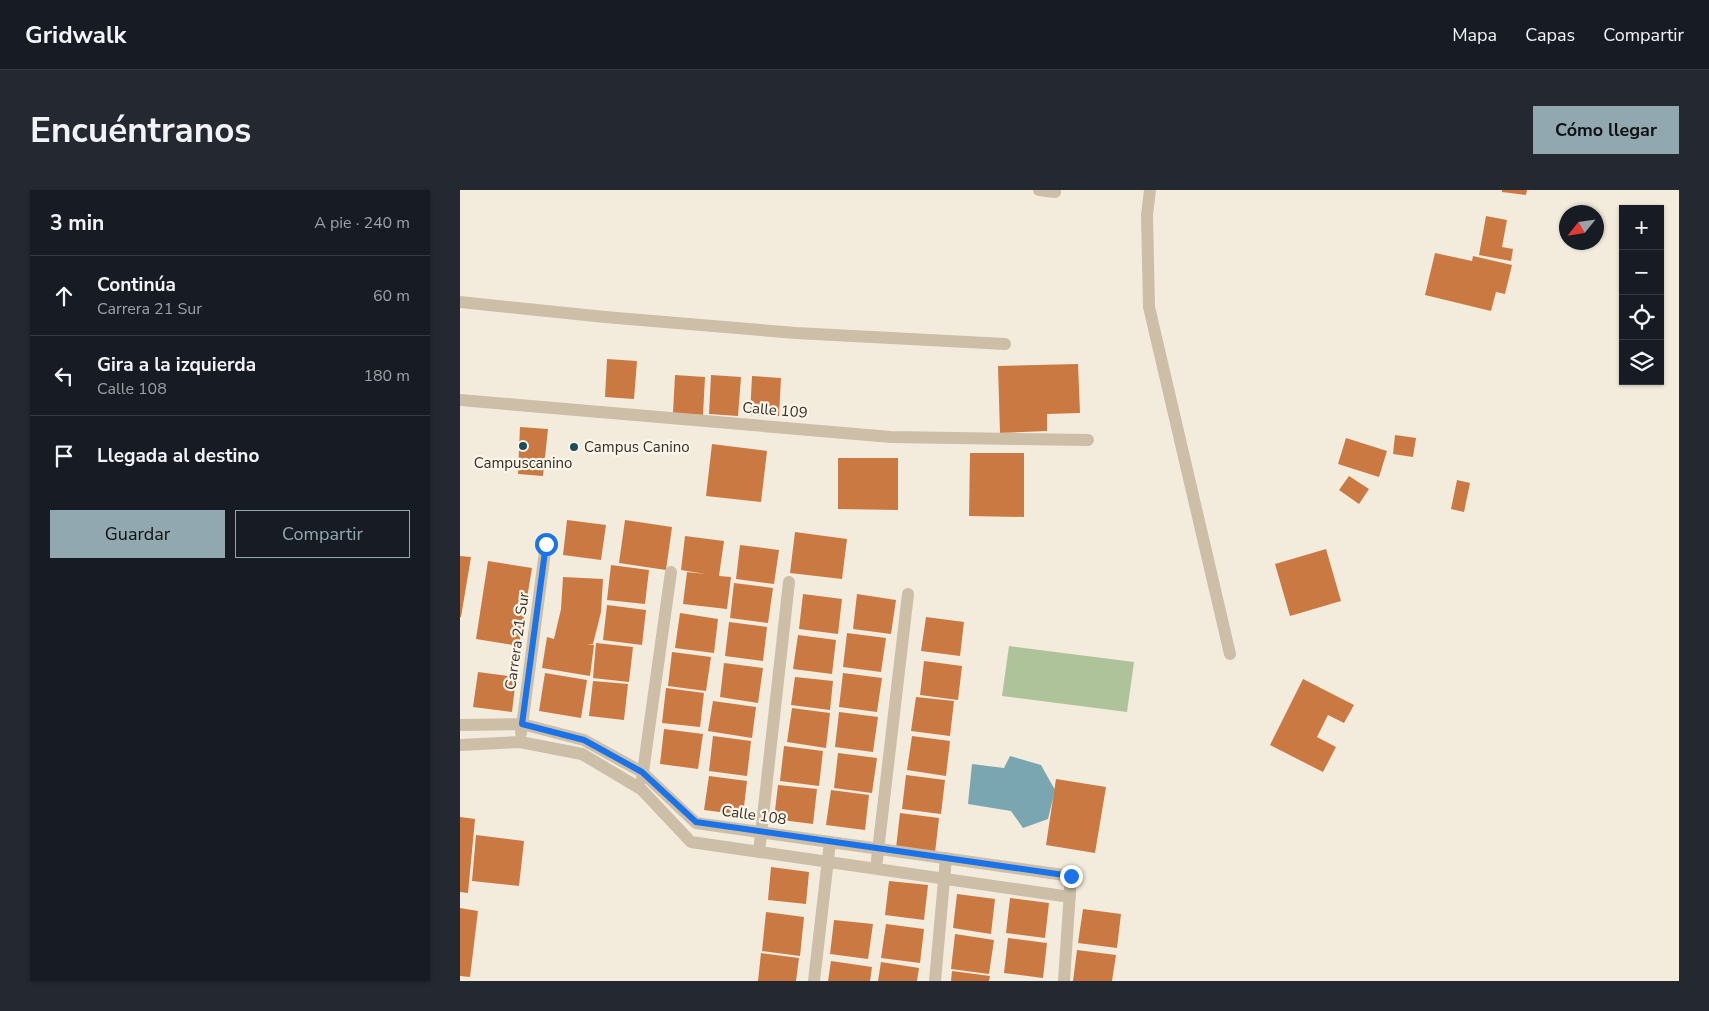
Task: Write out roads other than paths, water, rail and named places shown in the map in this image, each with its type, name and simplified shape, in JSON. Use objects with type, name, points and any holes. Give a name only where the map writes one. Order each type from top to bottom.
[{"type":"street","points":[[1039,190],[1055,192]]},
{"type":"street","points":[[1150,190],[1147,215],[1149,307],[1230,654]]},
{"type":"street","points":[[460,302],[605,317],[796,333],[1005,344]]},
{"type":"street","name":"Calle 109","points":[[460,400],[891,437],[1088,440]]},
{"type":"street","name":"Carrera 21 Sur","points":[[520,742],[546,544]]},
{"type":"street","points":[[641,789],[671,572]]},
{"type":"street","points":[[759,852],[789,582]]},
{"type":"street","points":[[876,868],[908,594]]},
{"type":"street","name":"Calle 108","points":[[460,725],[522,724],[584,740],[642,772],[696,822],[1071,876],[1070,897]]},
{"type":"street","points":[[460,745],[520,742],[582,754],[641,789],[691,842],[1070,897],[1064,981]]},
{"type":"street","points":[[814,981],[830,842]]},
{"type":"street","points":[[935,981],[946,858]]},
{"type":"water","points":[[1010,756],[1041,765],[1055,790],[1048,819],[1023,828],[1011,811],[968,804],[972,764],[1004,768]]},
{"type":"place","name":"Campuscanino","points":[[523,446]]},
{"type":"place","name":"Campus Canino","points":[[574,447]]}]
